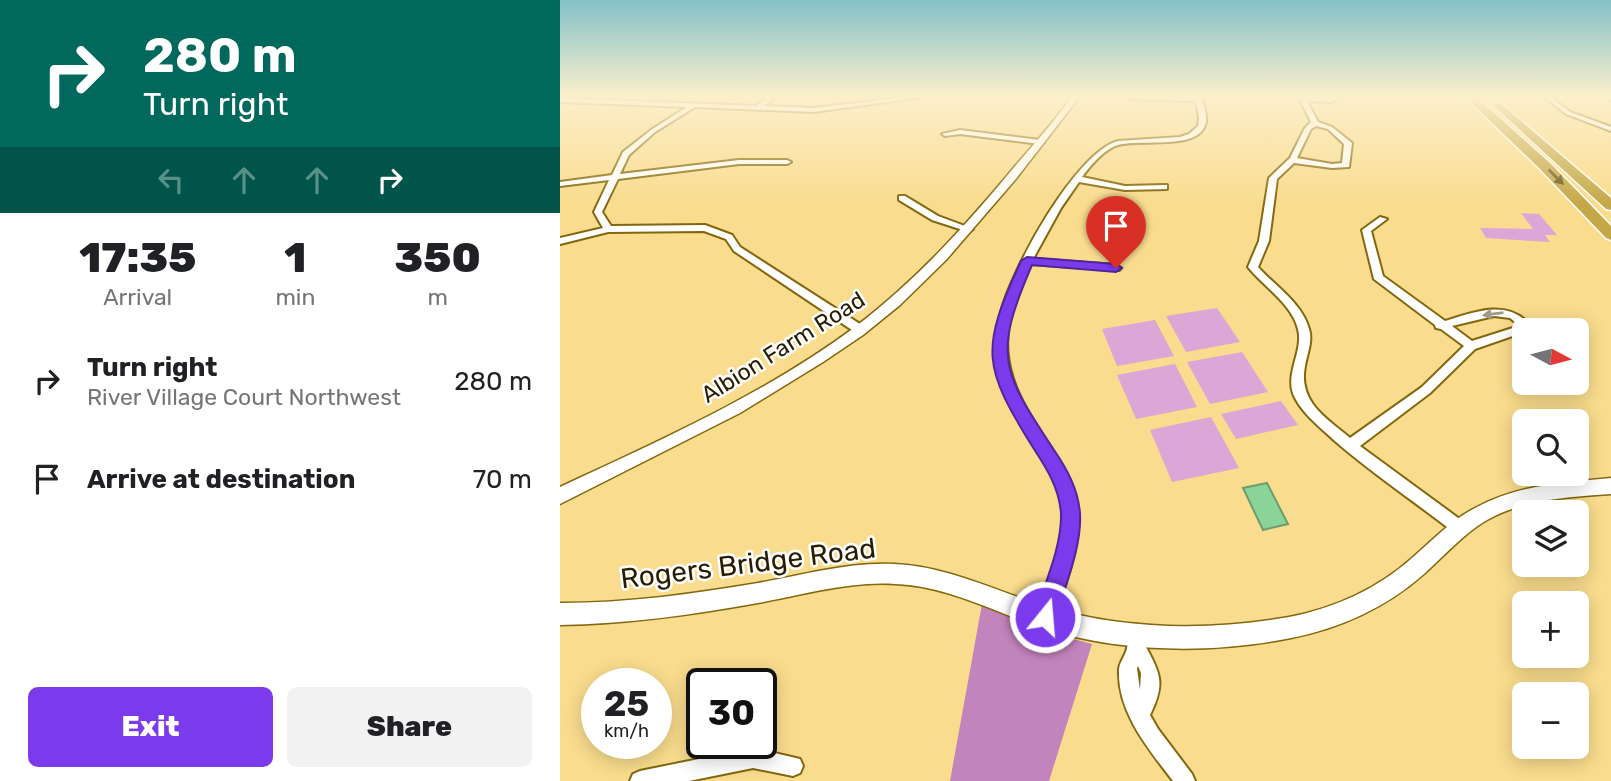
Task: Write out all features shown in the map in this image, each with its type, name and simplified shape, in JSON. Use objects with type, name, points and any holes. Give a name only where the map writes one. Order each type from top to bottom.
[{"type":"highway","points":[[1508,131],[1611,235]]},
{"type":"highway","points":[[1528,131],[1611,206]]},
{"type":"street","points":[[608,229],[598,212],[626,154],[655,131]]},
{"type":"street","name":"Albion Farm Road","points":[[560,496],[702,425],[813,361],[894,303],[938,264],[1048,131]]},
{"type":"street","points":[[1045,617],[1066,547],[1070,513],[1063,478],[1012,401],[1002,373],[999,340],[1004,312],[1027,261],[1052,216],[1098,154],[1111,145],[1126,141],[1170,139],[1197,131]]},
{"type":"street","points":[[1306,131],[1292,160],[1273,178],[1264,241],[1253,267],[1301,323],[1305,339],[1297,372],[1300,397],[1321,422],[1460,528]]},
{"type":"street","points":[[1292,160],[1332,166],[1346,165],[1348,143],[1334,131]]},
{"type":"street","points":[[945,134],[960,132],[1040,142]]},
{"type":"street","points":[[560,184],[739,162],[787,162]]},
{"type":"street","points":[[1078,179],[1125,188],[1164,187]]},
{"type":"street","points":[[902,198],[935,218],[969,229]]},
{"type":"street","points":[[1383,219],[1366,230],[1378,277],[1440,326],[1471,346]]},
{"type":"street","points":[[560,241],[608,229],[705,228],[729,237],[737,249],[859,329]]},
{"type":"street","points":[[1027,261],[1116,268]]},
{"type":"street","points":[[1351,444],[1426,390],[1471,346],[1521,329],[1522,322],[1506,312],[1493,312],[1440,326]]},
{"type":"street","name":"Rogers Bridge Road","points":[[560,614],[682,605],[862,574],[912,575],[968,590],[1065,623],[1136,642],[1275,629],[1345,613],[1397,583],[1460,528],[1483,513],[1548,490],[1611,486]]},
{"type":"street","points":[[1136,642],[1128,667],[1133,703],[1141,713],[1151,736],[1185,781]]},
{"type":"street","points":[[1136,642],[1147,660],[1150,685],[1147,702],[1141,713]]},
{"type":"street","points":[[1129,683],[1150,685]]},
{"type":"street","points":[[640,781],[752,758],[793,766]]},
{"type":"shaded area","points":[[1521,213],[1539,214],[1557,235],[1545,235],[1550,242],[1486,238],[1480,228],[1533,229]]},
{"type":"shaded area","points":[[1217,308],[1240,342],[1186,352],[1166,316]]},
{"type":"shaded area","points":[[1155,320],[1174,356],[1117,366],[1102,329]]},
{"type":"shaded area","points":[[1242,352],[1268,392],[1210,404],[1187,362]]},
{"type":"shaded area","points":[[1175,364],[1197,407],[1136,419],[1117,375]]},
{"type":"shaded area","points":[[1281,401],[1298,425],[1236,439],[1221,414]]},
{"type":"shaded area","points":[[1211,417],[1239,468],[1172,482],[1150,430]]},
{"type":"shaded area","points":[[1267,483],[1288,524],[1263,530],[1243,488]]},
{"type":"shaded area","points":[[982,604],[1050,633],[1092,644],[1049,781],[950,781]]},
{"type":"route","points":[[1045,617],[1066,547],[1070,513],[1063,478],[1012,401],[1002,373],[999,340],[1004,312],[1027,261],[1116,268]]}]
